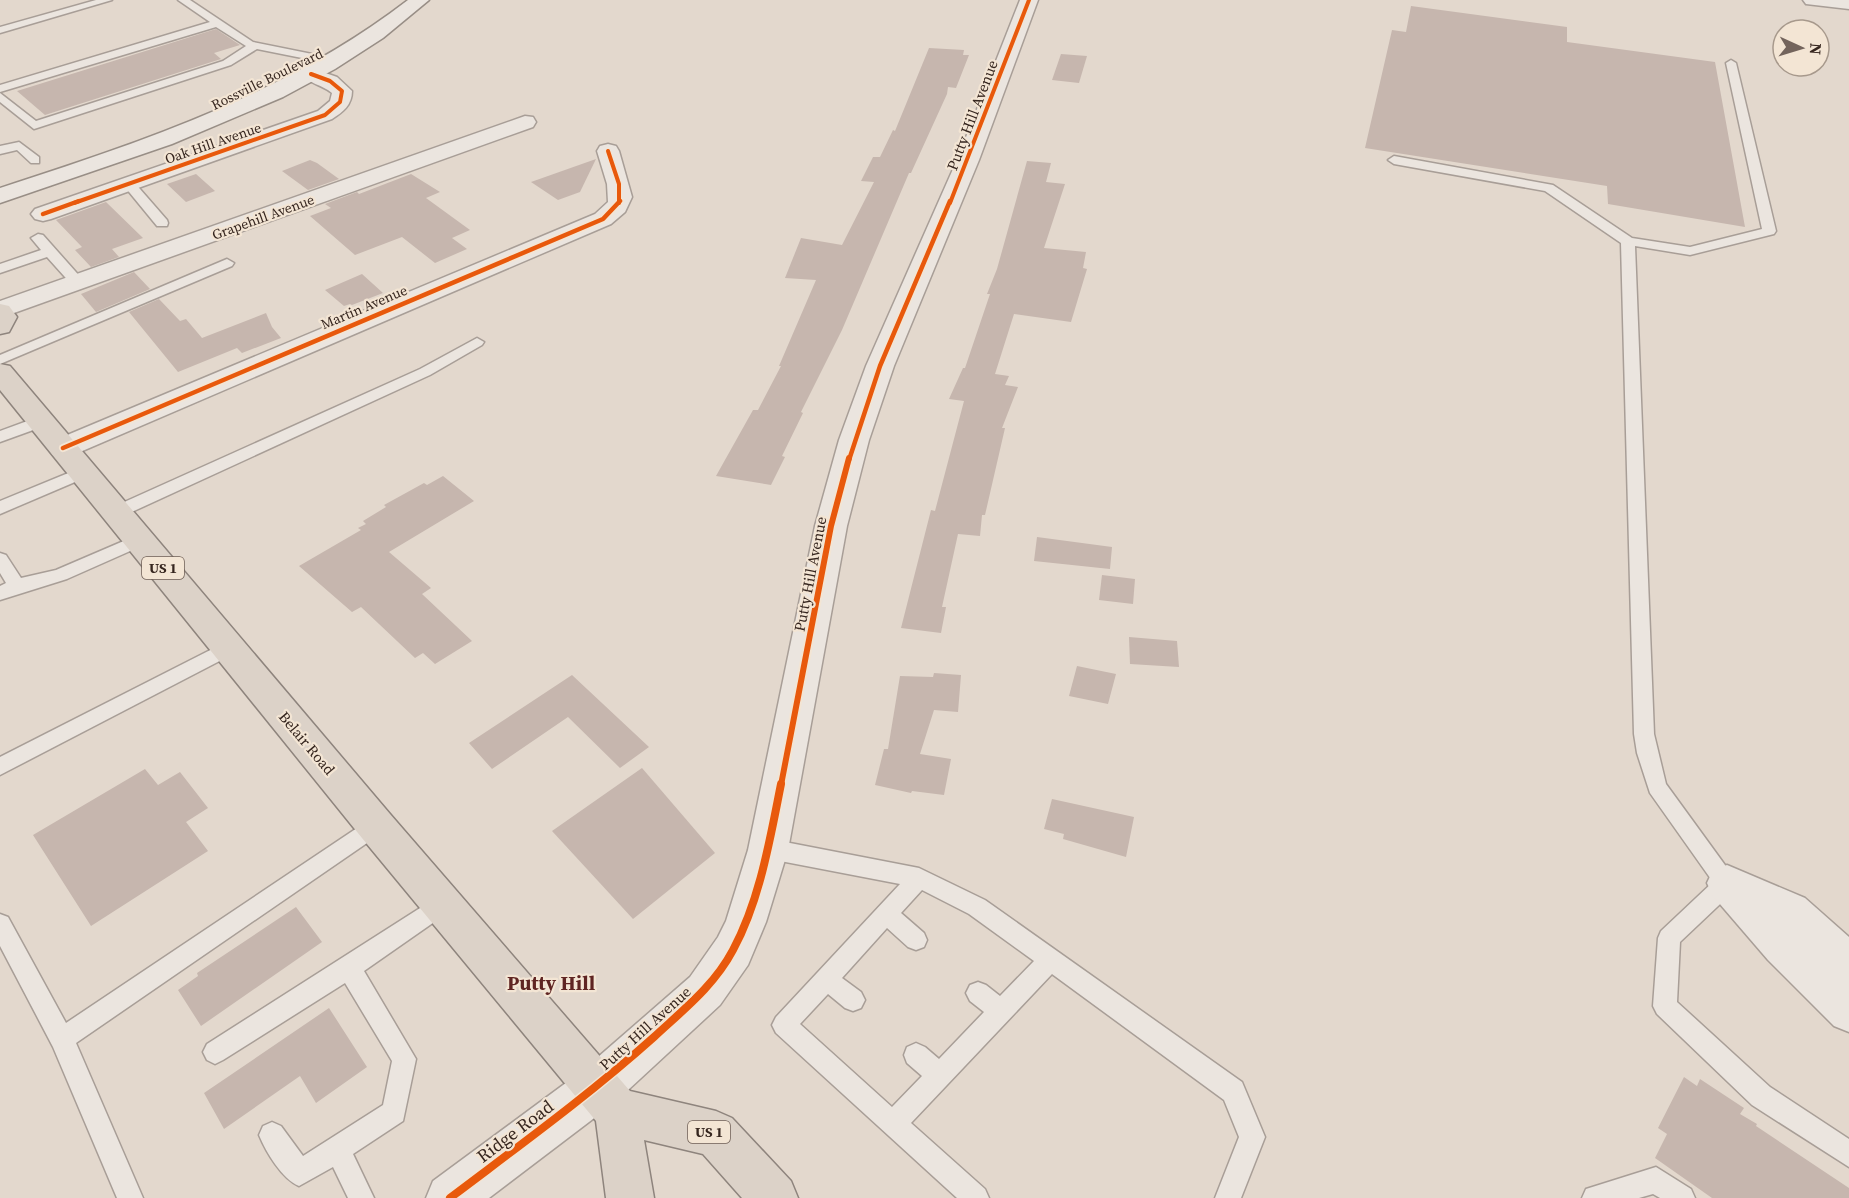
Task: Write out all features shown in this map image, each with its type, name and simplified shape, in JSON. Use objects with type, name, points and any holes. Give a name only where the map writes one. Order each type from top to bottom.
[{"type":"highway","points":[[0,311],[4,317],[0,326]]},
{"type":"highway","name":"Belair Road","points":[[0,370],[376,826],[607,1099]]},
{"type":"highway","points":[[607,1099],[630,1198]]},
{"type":"highway","name":"US 1","points":[[607,1099],[716,1134],[774,1198]]},
{"type":"street","name":"Rossville Boulevard","points":[[0,196],[180,132],[244,106],[311,74],[376,34],[420,0]]},
{"type":"street","name":"Putty Hill Avenue","points":[[607,1099],[705,991],[733,951],[746,922],[768,850],[831,526],[854,440],[880,366],[968,160],[1029,0]]},
{"type":"street","points":[[1812,0],[1849,3]]},
{"type":"street","name":"Oak Hill Avenue","points":[[43,214],[325,115],[339,106],[342,91],[330,81],[311,74]]},
{"type":"street","name":"Grapehill Avenue","points":[[0,311],[525,122]]},
{"type":"street","name":"Martin Avenue","points":[[73,460],[152,408],[603,219],[616,208],[620,201],[614,167],[608,151]]},
{"type":"street","points":[[1727,883],[1791,911],[1849,964]]},
{"type":"street","points":[[1727,883],[1783,947],[1849,1011]]},
{"type":"street","name":"Ridge Road","points":[[450,1198],[607,1099]]},
{"type":"lane","points":[[0,30],[107,0]]},
{"type":"lane","points":[[183,0],[255,45],[332,61]]},
{"type":"lane","points":[[0,89],[217,23]]},
{"type":"lane","points":[[0,96],[34,124],[227,63],[242,56],[255,45]]},
{"type":"lane","points":[[1394,160],[1549,188],[1628,241],[1690,251],[1768,231],[1731,63]]},
{"type":"lane","points":[[0,150],[19,146],[34,160]]},
{"type":"lane","points":[[129,184],[162,223]]},
{"type":"lane","points":[[39,238],[78,283]]},
{"type":"lane","points":[[1628,241],[1644,734],[1657,787],[1727,883],[1669,938],[1665,1006],[1761,1096],[1849,1154]]},
{"type":"lane","points":[[0,269],[50,251]]},
{"type":"lane","points":[[0,370],[227,263]]},
{"type":"lane","points":[[117,512],[425,372],[477,342]]},
{"type":"lane","points":[[0,437],[41,421]]},
{"type":"lane","points":[[0,508],[73,460]]},
{"type":"lane","points":[[0,593],[61,575],[140,540]]},
{"type":"lane","points":[[0,559],[18,586]]},
{"type":"lane","points":[[0,767],[228,648]]},
{"type":"lane","points":[[62,1039],[376,826]]},
{"type":"lane","points":[[768,850],[790,852],[919,878],[977,907],[1233,1091],[1252,1137],[1228,1198]]},
{"type":"lane","points":[[919,878],[784,1025],[976,1198]]},
{"type":"lane","points":[[215,1052],[349,968],[442,904]]},
{"type":"lane","points":[[886,913],[916,940]]},
{"type":"lane","points":[[0,924],[62,1039],[130,1198]]},
{"type":"lane","points":[[893,1124],[1051,959]]},
{"type":"lane","points":[[272,1135],[299,1173],[394,1112],[404,1059],[349,968]]},
{"type":"lane","points":[[826,979],[853,1000]]},
{"type":"lane","points":[[978,993],[1001,1012]]},
{"type":"lane","points":[[916,1055],[940,1075]]},
{"type":"lane","points":[[338,1149],[361,1198]]},
{"type":"lane","points":[[1596,1198],[1656,1180],[1682,1198]]},
{"type":"building","points":[[1411,6],[1567,27],[1567,42],[1715,62],[1745,227],[1608,204],[1607,186],[1365,148],[1392,30],[1406,32]]},
{"type":"building","points":[[216,29],[240,45],[214,53],[221,59],[45,115],[17,91]]},
{"type":"building","points":[[929,48],[964,50],[963,55],[969,55],[956,88],[948,87],[947,94],[911,173],[909,173],[842,330],[801,412],[803,413],[782,456],[785,457],[771,485],[716,476],[753,410],[758,410],[781,366],[779,366],[816,280],[785,278],[801,238],[842,245],[874,182],[861,181],[873,157],[880,157],[893,130],[895,131]]},
{"type":"building","points":[[1061,54],[1087,56],[1079,83],[1052,80]]},
{"type":"building","points":[[596,159],[580,192],[558,200],[531,182]]},
{"type":"building","points":[[310,160],[339,179],[308,190],[282,171]]},
{"type":"building","points":[[1027,161],[1051,163],[1046,182],[1065,184],[1044,248],[1086,252],[1083,268],[1087,269],[1071,322],[1014,314],[995,374],[1009,376],[1005,385],[1018,387],[1002,428],[1005,428],[985,515],[982,515],[980,536],[958,534],[942,607],[946,607],[941,633],[901,628],[931,510],[935,511],[964,401],[949,399],[965,368],[990,294],[987,294],[997,269]]},
{"type":"building","points":[[196,174],[215,191],[186,202],[167,184]]},
{"type":"building","points":[[411,174],[440,192],[426,198],[470,230],[452,238],[467,249],[435,263],[402,237],[355,255],[310,216],[331,208],[325,204]]},
{"type":"building","points":[[106,202],[143,238],[112,249],[119,257],[91,267],[75,250],[82,247],[56,220]]},
{"type":"building","points":[[134,272],[150,289],[96,312],[81,294]]},
{"type":"building","points":[[362,274],[383,293],[344,306],[325,290]]},
{"type":"building","points":[[159,299],[180,321],[186,319],[202,338],[266,313],[272,327],[281,338],[242,353],[237,348],[178,372],[129,312]]},
{"type":"building","points":[[443,476],[474,501],[389,552],[431,588],[422,594],[472,641],[435,664],[423,653],[415,658],[361,607],[352,612],[299,566],[361,530],[358,528],[366,524],[363,521],[386,507],[384,505],[424,483],[427,485]]},
{"type":"building","points":[[1037,537],[1112,547],[1110,569],[1034,561]]},
{"type":"building","points":[[1102,575],[1135,579],[1133,604],[1099,600]]},
{"type":"building","points":[[1129,637],[1177,641],[1179,667],[1130,664]]},
{"type":"building","points":[[1077,666],[1116,674],[1108,704],[1069,696]]},
{"type":"building","points":[[934,673],[961,675],[958,712],[934,710],[920,754],[951,759],[944,795],[912,791],[911,793],[875,785],[884,749],[888,749],[900,676],[933,677]]},
{"type":"building","points":[[572,675],[649,747],[620,768],[568,717],[492,769],[469,743]]},
{"type":"building","points":[[642,768],[715,853],[633,919],[552,831]]},
{"type":"building","points":[[145,769],[158,785],[180,772],[208,808],[186,822],[208,851],[91,926],[33,835]]},
{"type":"building","points":[[1052,799],[1134,817],[1126,857],[1063,839],[1064,834],[1044,829]]},
{"type":"building","points":[[296,907],[322,942],[201,1026],[178,990],[198,976],[197,973]]},
{"type":"building","points":[[329,1008],[367,1067],[316,1103],[300,1076],[224,1129],[204,1093]]},
{"type":"building","points":[[1684,1077],[1697,1086],[1700,1079],[1744,1108],[1740,1114],[1849,1188],[1849,1198],[1712,1198],[1655,1158],[1667,1134],[1658,1128]]},
{"type":"cycle path","points":[[450,1198],[598,1087],[705,991],[733,951],[746,922],[768,850],[831,526],[854,440],[880,366],[968,160],[1029,0]]},
{"type":"cycle path","points":[[43,214],[325,115],[340,102],[342,91],[330,81],[311,74]]},
{"type":"cycle path","points":[[63,448],[603,219],[617,207],[621,197],[617,176],[608,151]]},
{"type":"district","name":"Putty Hill","points":[[551,983]]}]
